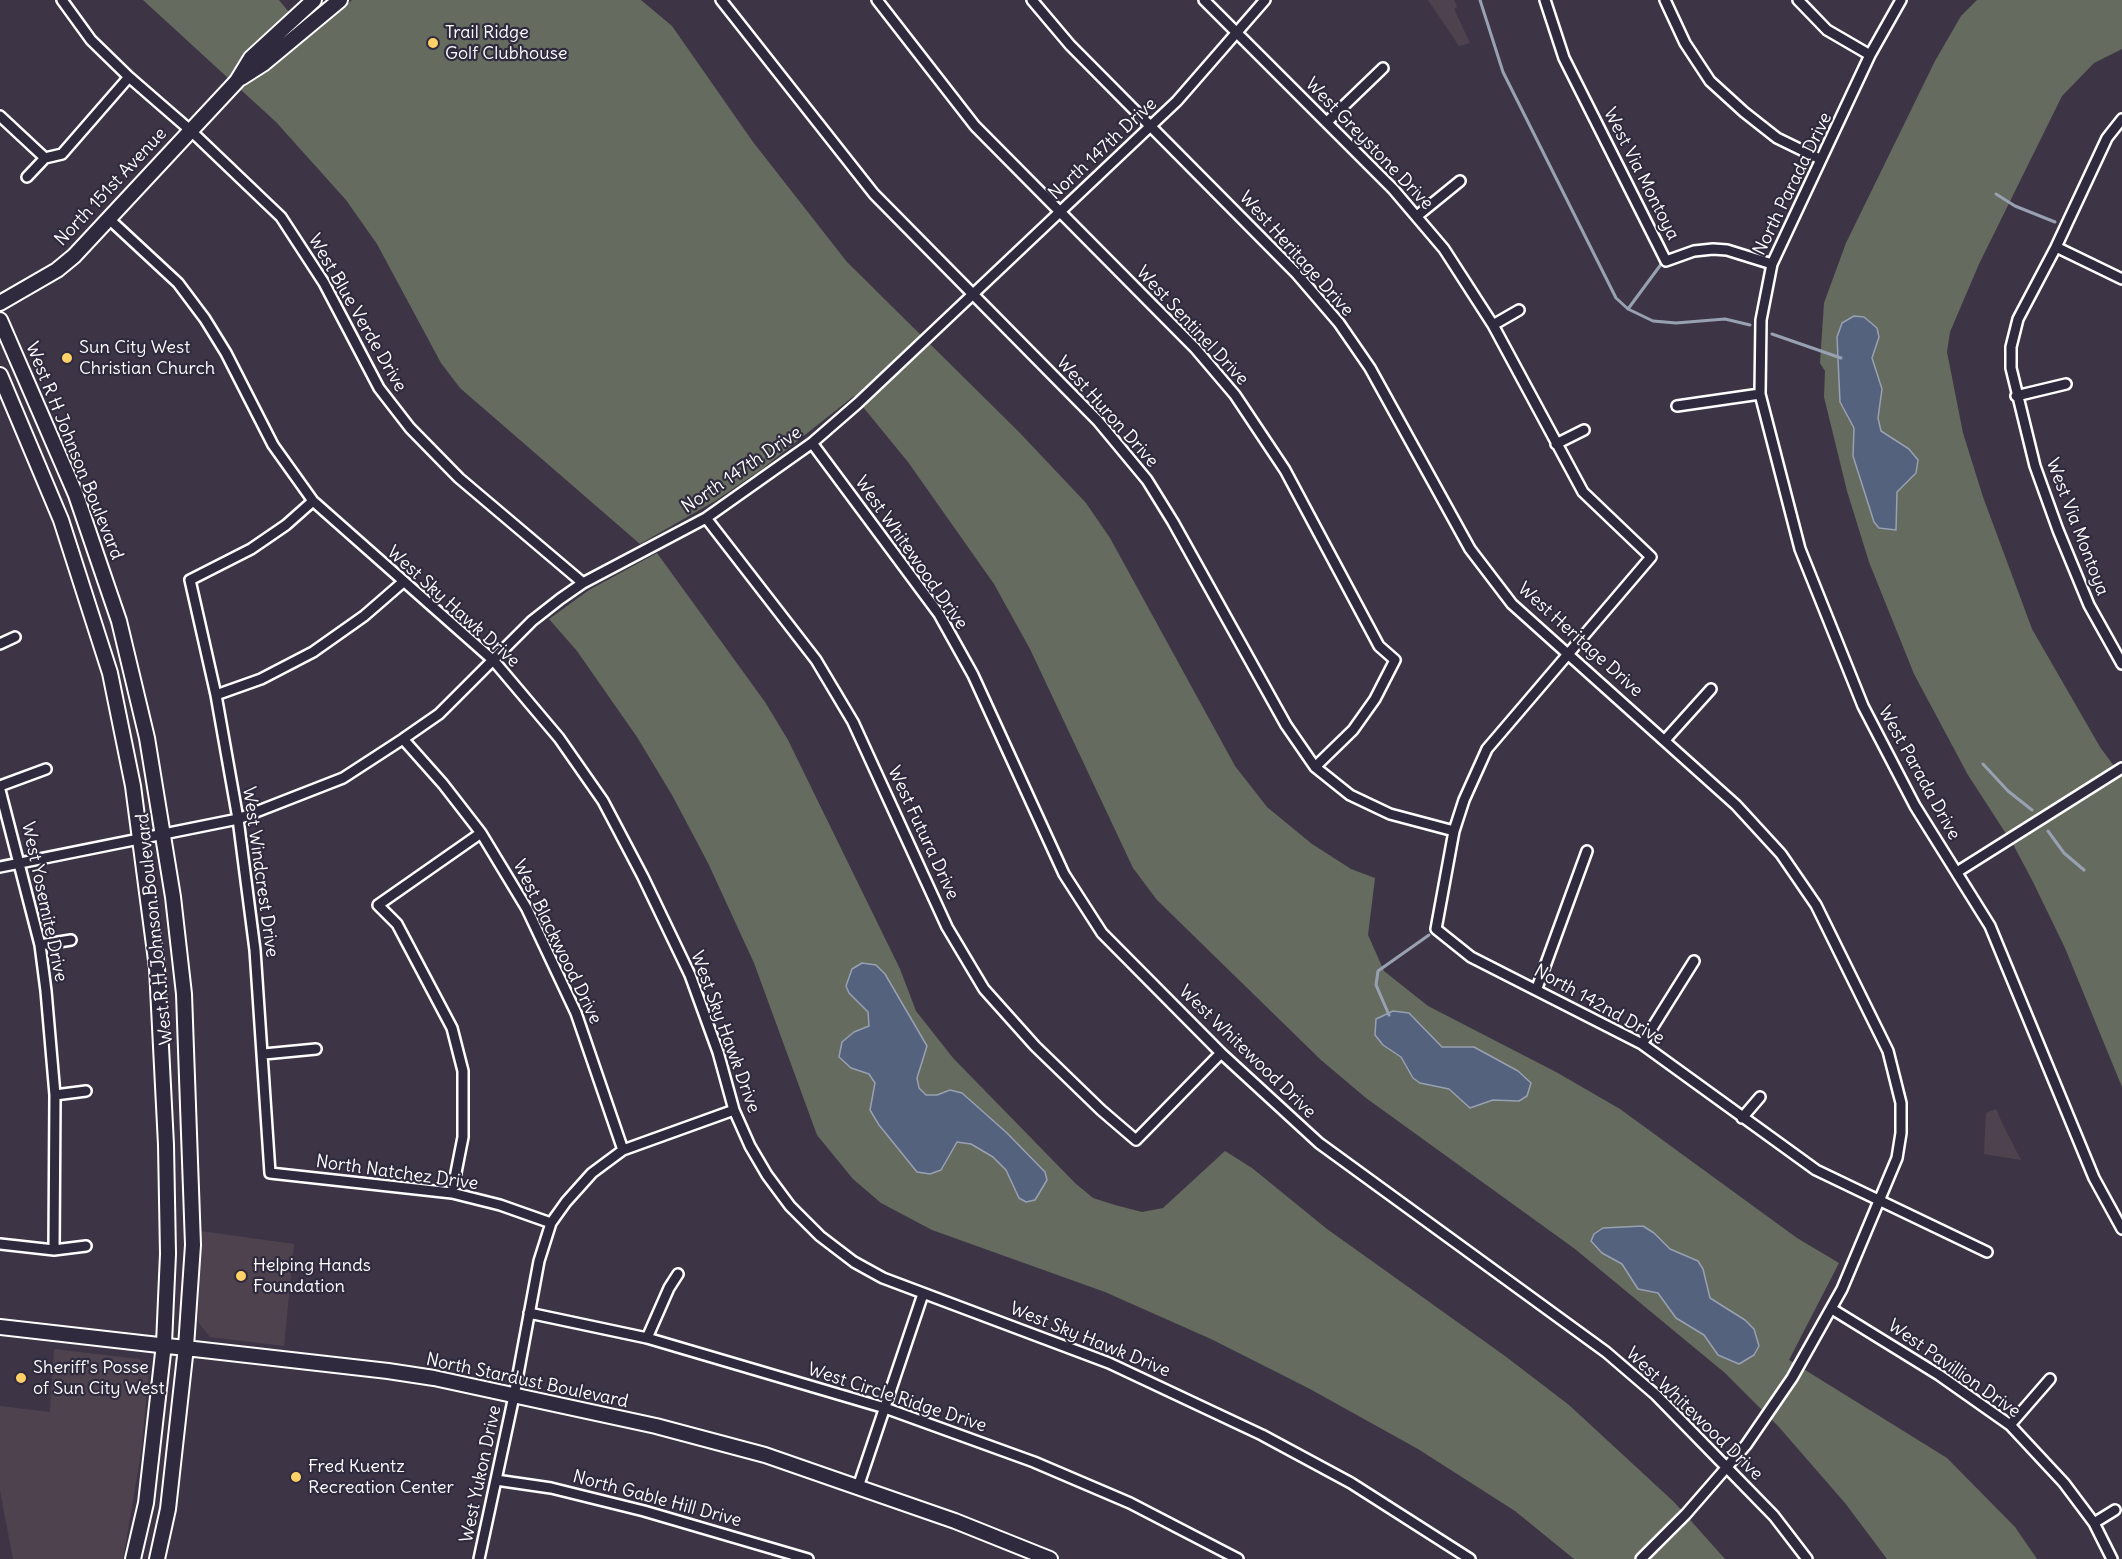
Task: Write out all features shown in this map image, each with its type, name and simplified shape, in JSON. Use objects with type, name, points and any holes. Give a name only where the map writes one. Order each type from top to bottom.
[{"type":"main road","name":"North 151st Avenue","points":[[0,303],[57,270],[74,256],[237,81],[251,58],[314,0]]},
{"type":"main road","name":"North 151st Avenue","points":[[237,81],[263,64],[340,0]]},
{"type":"main road","name":"West R H Johnson Boulevard","points":[[0,320],[61,456],[106,582],[139,700],[153,837],[166,1144],[168,1254],[164,1344],[146,1503],[133,1559]]},
{"type":"main road","name":"West R H Johnson Boulevard","points":[[0,375],[61,520],[81,577],[153,837],[184,994],[193,1245],[186,1347],[168,1509],[157,1559]]},
{"type":"main road","name":"North Stardust Boulevard","points":[[0,1327],[388,1371],[656,1426],[765,1455],[858,1487],[1026,1554],[1050,1559]]},
{"type":"street","name":"West Blue Verde Drive","points":[[62,0],[91,40],[281,217],[324,283],[379,388],[410,428],[459,477],[583,583]]},
{"type":"street","name":"West Huron Drive","points":[[721,0],[874,194],[1098,421],[1147,480],[1173,522],[1286,725],[1315,767],[1350,795],[1390,814],[1454,831]]},
{"type":"street","name":"West Sentinel Drive","points":[[877,0],[975,126],[1195,348],[1235,395],[1285,470],[1379,646],[1395,660],[1375,699],[1353,730],[1315,767]]},
{"type":"street","name":"West Heritage Drive","points":[[1032,0],[1070,45],[1296,273],[1338,323],[1370,368],[1470,549],[1512,604],[1568,651],[1760,829],[1799,878],[1827,926],[1885,1044],[1899,1086],[1902,1118],[1897,1158],[1881,1200],[1832,1309],[1792,1378],[1729,1467],[1641,1559]]},
{"type":"street","name":"West Greystone Drive","points":[[1204,0],[1327,122],[1417,216],[1444,249],[1493,325],[1583,492],[1652,557],[1642,571],[1568,651]]},
{"type":"street","name":"North 147th Drive","points":[[153,837],[238,819],[343,777],[439,714],[494,662],[532,621],[583,583],[706,518],[812,443],[858,403],[1177,101],[1265,0]]},
{"type":"street","name":"West Via Montoya","points":[[1545,0],[1564,58],[1666,261],[1694,251],[1713,249],[1727,250],[1772,264]]},
{"type":"street","points":[[1665,0],[1685,42],[1710,81],[1777,138],[1820,159]]},
{"type":"street","points":[[1798,0],[1827,30],[1870,55]]},
{"type":"street","name":"North Parada Drive","points":[[1760,394],[1761,320],[1772,264],[1870,55],[1902,0]]},
{"type":"street","points":[[1327,122],[1383,68]]},
{"type":"street","points":[[27,177],[45,158],[62,153],[129,77]]},
{"type":"street","points":[[0,116],[45,158]]},
{"type":"street","name":"West Via Montoya","points":[[2122,118],[2107,138],[2056,247],[2018,319],[2011,347],[2011,368],[2016,396],[2035,466],[2058,530],[2089,604],[2122,664]]},
{"type":"street","points":[[1417,216],[1460,181]]},
{"type":"street","name":"West Sky Hawk Drive","points":[[108,218],[178,283],[205,319],[226,353],[273,445],[313,501],[494,662],[559,738],[603,801],[690,975],[718,1052],[734,1110],[767,1175],[790,1206],[820,1236],[854,1262],[923,1294],[1036,1334],[1169,1390],[1351,1483],[1470,1559]]},
{"type":"street","points":[[2056,247],[2122,279]]},
{"type":"street","points":[[1493,325],[1520,310]]},
{"type":"street","points":[[2016,396],[2066,384]]},
{"type":"street","points":[[1677,406],[1760,394]]},
{"type":"street","name":"West Parada Drive","points":[[1760,394],[1800,549],[1845,665],[1888,757],[1990,926],[2094,1178],[2122,1229]]},
{"type":"street","points":[[1556,444],[1584,430]]},
{"type":"street","name":"West Whitewood Drive","points":[[812,443],[939,614],[972,675],[1064,874],[1082,906],[1102,933],[1221,1053],[1319,1143],[1606,1352],[1656,1395],[1729,1467],[1774,1516],[1807,1559]]},
{"type":"street","name":"West Windcrest Drive","points":[[270,1173],[264,1054],[238,819],[216,695],[190,580],[251,549],[286,525],[313,501]]},
{"type":"street","name":"West Futura Drive","points":[[706,518],[816,660],[853,722],[947,927],[984,989],[1035,1046],[1101,1110],[1136,1140],[1221,1053]]},
{"type":"street","points":[[216,695],[261,679],[313,652],[364,616],[402,582]]},
{"type":"street","points":[[0,644],[15,637]]},
{"type":"street","points":[[1454,831],[1464,800],[1487,749],[1568,651]]},
{"type":"street","points":[[1665,740],[1711,689]]},
{"type":"street","name":"West Blackwood Drive","points":[[403,739],[443,783],[481,833],[527,909],[576,1013],[623,1150]]},
{"type":"street","points":[[1957,872],[2122,768]]},
{"type":"street","points":[[0,788],[46,769]]},
{"type":"street","name":"West Yosemite Drive","points":[[0,788],[21,862],[40,945],[55,1095],[54,1250]]},
{"type":"street","name":"North 142nd Drive","points":[[1454,831],[1436,929],[1471,957],[1537,988],[1642,1044],[1816,1170],[1987,1252]]},
{"type":"street","points":[[452,1193],[463,1137],[463,1071],[452,1028],[397,924],[378,905],[481,833]]},
{"type":"street","points":[[0,867],[153,837]]},
{"type":"street","points":[[1537,988],[1587,851]]},
{"type":"street","points":[[40,945],[71,940]]},
{"type":"street","points":[[1642,1044],[1695,961]]},
{"type":"street","points":[[264,1054],[316,1049]]},
{"type":"street","points":[[55,1095],[86,1091]]},
{"type":"street","points":[[1742,1118],[1760,1098]]},
{"type":"street","points":[[551,1223],[592,1173],[623,1150],[734,1110]]},
{"type":"street","name":"North Natchez Drive","points":[[270,1173],[452,1193],[500,1205],[551,1223]]},
{"type":"street","name":"West Yukon Drive","points":[[479,1559],[514,1396],[539,1261],[551,1223]]},
{"type":"street","points":[[0,1244],[54,1250],[86,1246]]},
{"type":"street","points":[[647,1338],[669,1288],[678,1274]]},
{"type":"street","points":[[858,1487],[923,1294]]},
{"type":"street","name":"West Pavillion Drive","points":[[1832,1309],[1939,1375],[2010,1425],[2064,1483],[2094,1523],[2112,1559]]},
{"type":"street","name":"West Circle Ridge Drive","points":[[529,1313],[647,1338],[885,1408],[1045,1466],[1130,1503],[1238,1559]]},
{"type":"street","points":[[2010,1425],[2050,1379]]},
{"type":"street","name":"North Gable Hill Drive","points":[[496,1480],[551,1488],[644,1511],[808,1559]]},
{"type":"street","points":[[2094,1523],[2115,1510]]},
{"type":"shaded area","points":[[1428,0],[1454,0],[1457,7],[1454,9],[1470,43],[1459,46]]},
{"type":"shaded area","points":[[1996,1109],[2021,1160],[1984,1154],[1986,1113]]},
{"type":"shaded area","points":[[200,1231],[294,1244],[284,1346],[210,1337],[198,1322]]},
{"type":"shaded area","points":[[54,1349],[139,1359],[149,1370],[141,1453],[123,1559],[13,1559],[0,1491],[0,1406],[50,1412]]},
{"type":"green space","points":[[143,0],[279,0],[309,37],[352,0],[641,0],[672,26],[753,142],[847,262],[1019,432],[1086,503],[1110,538],[1235,766],[1267,807],[1312,844],[1351,869],[1375,878],[1368,935],[1384,971],[1428,1006],[1556,1072],[1620,1109],[1797,1238],[1839,1263],[1789,1360],[1947,1458],[2015,1527],[2037,1559],[1887,1559],[1845,1503],[1778,1426],[1725,1373],[1575,1249],[1366,1098],[1321,1060],[1157,900],[1133,868],[1030,649],[994,584],[908,462],[854,396],[762,469],[715,501],[640,544],[460,388],[441,363],[377,244],[346,200],[276,122]]},
{"type":"green space","points":[[1977,0],[2122,0],[2122,49],[2094,63],[2062,96],[1979,264],[1950,332],[1947,352],[1963,433],[1983,497],[2032,629],[2100,747],[2122,777],[2122,1087],[2065,948],[2033,882],[2014,846],[1968,775],[1914,674],[1869,562],[1847,491],[1824,397],[1825,371],[1820,363],[1824,303],[1846,243],[1935,61],[1961,16]]},
{"type":"green space","points":[[657,553],[765,702],[788,740],[900,969],[916,1011],[953,1058],[1075,1183],[1093,1198],[1115,1205],[1142,1212],[1163,1208],[1225,1151],[1252,1168],[1327,1229],[1505,1356],[1569,1405],[1674,1502],[1725,1559],[1574,1559],[1515,1511],[1418,1449],[1310,1389],[1211,1339],[1105,1292],[932,1230],[881,1203],[853,1179],[817,1135],[754,963],[708,863],[672,795],[637,737],[577,651],[549,619],[589,590]]},
{"type":"water","points":[[1854,316],[1864,317],[1877,328],[1879,337],[1872,358],[1882,389],[1878,418],[1881,431],[1909,449],[1918,460],[1916,473],[1897,492],[1896,530],[1879,528],[1874,522],[1853,456],[1854,428],[1840,402],[1837,337],[1842,323]]},
{"type":"water","points":[[862,963],[876,965],[885,974],[927,1046],[917,1078],[919,1088],[926,1095],[937,1095],[950,1090],[962,1093],[1007,1133],[1045,1172],[1047,1180],[1035,1200],[1026,1202],[1019,1198],[1006,1170],[993,1157],[971,1144],[957,1142],[941,1170],[930,1174],[917,1172],[879,1125],[870,1110],[875,1083],[869,1074],[851,1068],[839,1057],[842,1042],[854,1032],[869,1026],[868,1012],[849,993],[846,986],[852,969]]},
{"type":"water","points":[[1393,1011],[1409,1013],[1442,1047],[1474,1047],[1518,1071],[1531,1083],[1527,1096],[1519,1101],[1493,1100],[1470,1108],[1449,1089],[1420,1083],[1413,1078],[1401,1057],[1383,1045],[1375,1035],[1376,1019]]},
{"type":"water","points":[[1643,1226],[1654,1233],[1670,1249],[1698,1261],[1703,1269],[1710,1298],[1745,1320],[1754,1329],[1759,1346],[1754,1355],[1739,1364],[1718,1355],[1704,1335],[1676,1318],[1658,1293],[1638,1289],[1622,1264],[1602,1253],[1591,1241],[1594,1234],[1603,1228]]},
{"type":"waterway","points":[[1480,0],[1503,72],[1616,298],[1628,309],[1653,321],[1676,323],[1725,319],[1750,325]]},
{"type":"waterway","points":[[1996,194],[2015,206],[2055,222]]},
{"type":"waterway","points":[[1628,309],[1662,263]]},
{"type":"waterway","points":[[1772,334],[1841,358]]},
{"type":"waterway","points":[[1983,764],[2008,791],[2032,810]]},
{"type":"waterway","points":[[2048,831],[2064,853],[2084,870]]},
{"type":"waterway","points":[[1389,1015],[1376,985],[1378,971],[1429,935]]},
{"type":"place","name":"Trail Ridge Golf Clubhouse","points":[[433,43]]},
{"type":"place","name":"Sun City West Christian Church","points":[[67,358]]},
{"type":"place","name":"Helping Hands Foundation","points":[[241,1276]]},
{"type":"place","name":"Sheriff's Posse of Sun City West","points":[[21,1378]]},
{"type":"place","name":"Fred Kuentz Recreation Center","points":[[296,1477]]}]
